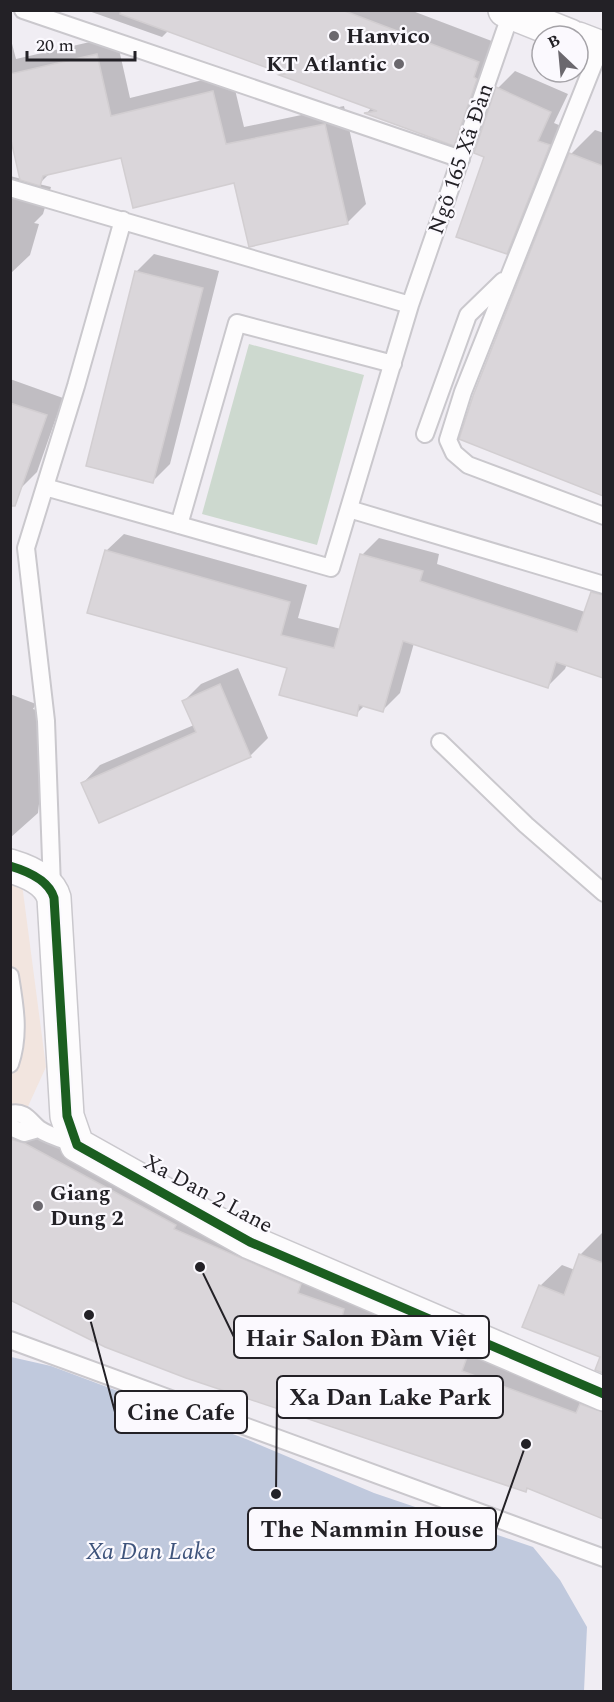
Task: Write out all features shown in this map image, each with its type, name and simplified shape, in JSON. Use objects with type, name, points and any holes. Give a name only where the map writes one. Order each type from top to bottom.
[{"type":"street","points":[[508,12],[539,24]]},
{"type":"street","points":[[10,866],[32,874],[52,891],[67,1116],[77,1145]]},
{"type":"street","name":"Xa Dan 2 Lane","points":[[77,1145],[250,1242],[603,1394]]},
{"type":"lane","points":[[23,10],[461,159]]},
{"type":"lane","name":"Ngõ 165 Xã Đàn","points":[[179,525],[332,568],[410,305],[461,159],[508,12]]},
{"type":"lane","points":[[574,84],[509,275],[463,392],[448,440],[454,453],[468,465],[603,516]]},
{"type":"lane","points":[[10,188],[410,305]]},
{"type":"lane","points":[[52,891],[46,721],[26,548],[123,220]]},
{"type":"lane","points":[[425,434],[468,315],[509,275]]},
{"type":"lane","points":[[45,487],[179,525],[237,323],[393,364]]},
{"type":"lane","points":[[349,509],[603,585]]},
{"type":"lane","points":[[440,742],[526,825],[603,893]]},
{"type":"lane","points":[[10,976],[16,1009],[10,1064]]},
{"type":"lane","points":[[10,1114],[16,1112],[31,1119],[38,1129],[77,1145]]},
{"type":"lane","points":[[10,1127],[24,1133],[38,1129]]},
{"type":"lane","points":[[10,1340],[603,1558]]},
{"type":"shaded area","points":[[249,344],[364,375],[317,545],[202,514]]},
{"type":"shaded area","points":[[11,880],[22,884],[46,1067],[14,1137],[52,1159],[11,1233]]},
{"type":"water","name":"Xa Dan Lake","points":[[11,1357],[51,1366],[246,1439],[374,1493],[533,1547],[560,1580],[587,1627],[584,1691],[11,1691]]},
{"type":"building","points":[[121,10],[342,10],[479,62],[474,77],[477,79],[454,146],[364,113],[377,111],[279,75],[284,74],[120,14]]},
{"type":"building","points":[[97,54],[111,116],[213,91],[226,144],[325,124],[348,224],[249,247],[234,183],[133,208],[121,158],[43,176],[40,186],[20,180],[10,136],[10,74]]},
{"type":"building","points":[[496,87],[551,112],[538,141],[550,145],[507,254],[456,237],[484,157],[474,153]]},
{"type":"building","points":[[569,153],[603,166],[603,496],[459,439],[473,396]]},
{"type":"building","points":[[135,271],[203,288],[153,483],[86,466]]},
{"type":"building","points":[[10,403],[47,415],[15,506],[10,506]]},
{"type":"building","points":[[105,550],[290,602],[281,635],[334,648],[360,554],[423,571],[420,581],[577,632],[591,592],[603,595],[603,678],[556,662],[548,688],[403,641],[383,712],[359,705],[357,716],[279,695],[287,668],[87,613]]},
{"type":"building","points":[[220,684],[251,757],[99,823],[81,783],[196,732],[182,701]]},
{"type":"building","points":[[10,1139],[24,1143],[176,1225],[174,1229],[301,1284],[298,1293],[344,1309],[342,1317],[420,1346],[421,1342],[467,1357],[462,1371],[576,1413],[580,1404],[603,1412],[603,1519],[527,1488],[526,1492],[186,1378],[105,1347],[10,1300]]},
{"type":"building","points":[[579,1254],[603,1263],[603,1373],[595,1370],[600,1357],[522,1327],[539,1285],[564,1295]]},
{"type":"cycle path","points":[[10,866],[42,881],[54,898],[67,1116],[77,1145],[250,1242],[604,1394]]},
{"type":"place","name":"Hanvico","points":[[334,36]]},
{"type":"place","name":"KT Atlantic","points":[[399,64]]},
{"type":"place","name":"Giang Dung 2","points":[[38,1206]]},
{"type":"place","name":"Hair Salon Đàm Việt","points":[[200,1267]]},
{"type":"place","name":"Cine Cafe","points":[[89,1315]]},
{"type":"place","name":"The Nammin House","points":[[526,1444]]},
{"type":"place","name":"Xa Dan Lake Park","points":[[276,1494]]}]
